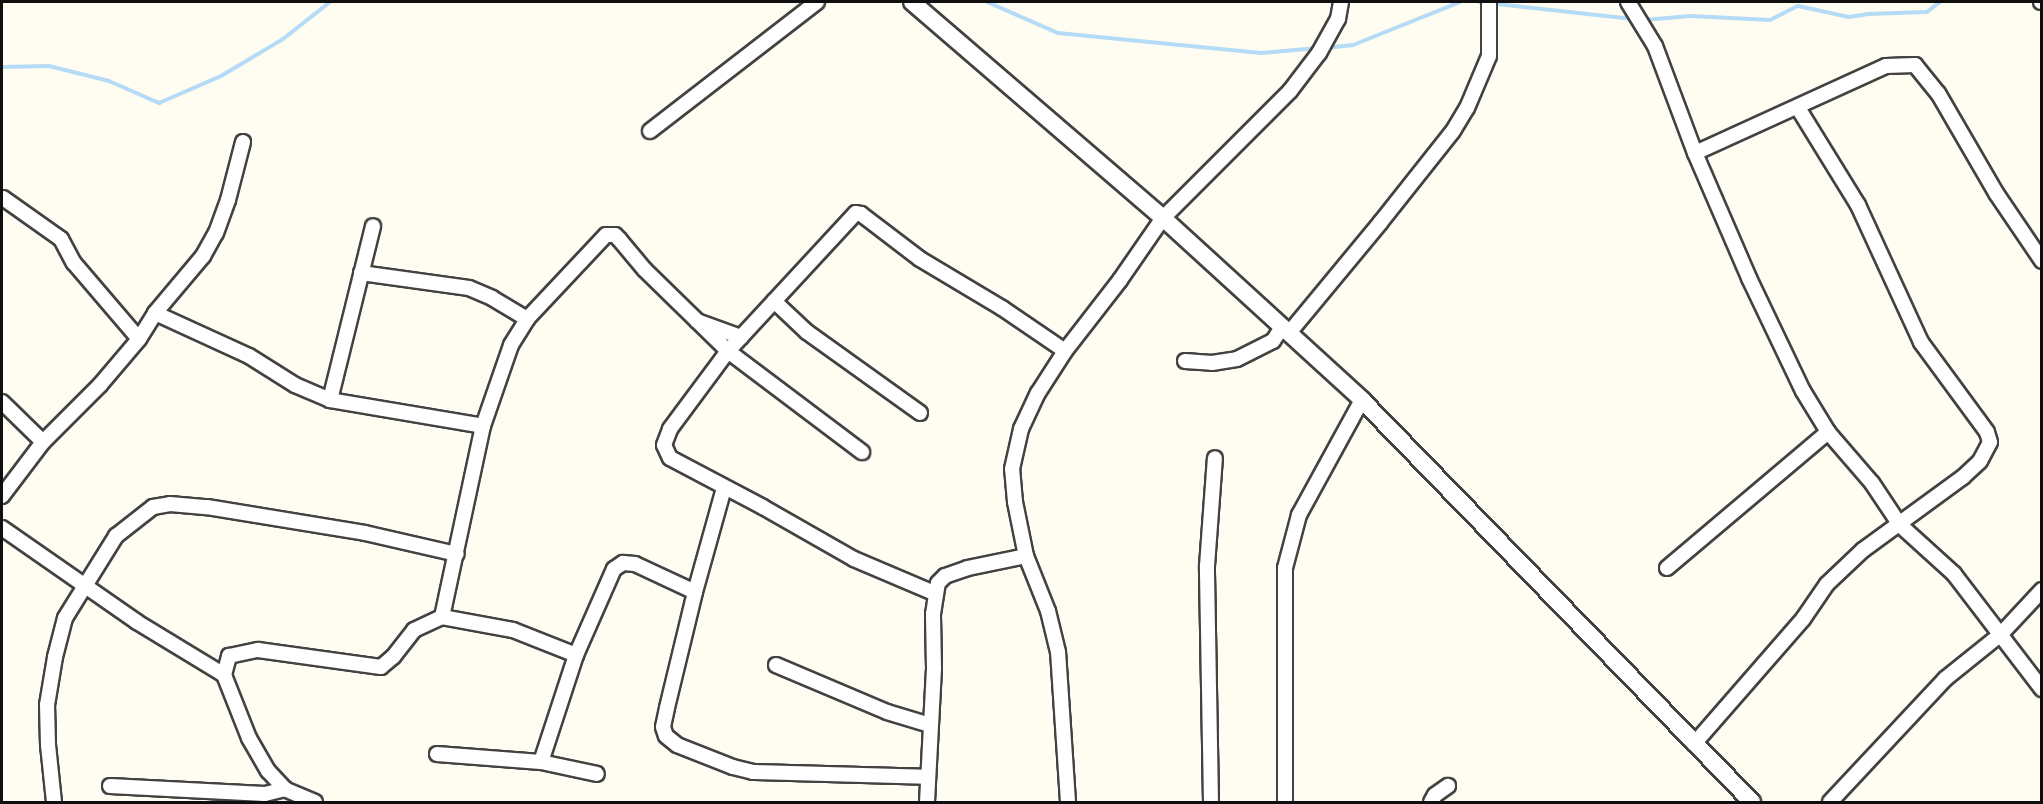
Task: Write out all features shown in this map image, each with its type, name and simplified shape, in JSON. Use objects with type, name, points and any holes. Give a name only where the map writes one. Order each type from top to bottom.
[{"type":"street","points":[[650,131],[817,2]]},
{"type":"street","points":[[912,2],[1162,218],[1362,400],[1752,802]]},
{"type":"street","points":[[1068,802],[1058,652],[1048,610],[1026,556],[1015,502],[1012,469],[1021,429],[1038,393],[1065,351],[1120,280],[1162,218],[1290,91],[1319,53],[1338,19],[1341,2]]},
{"type":"street","points":[[1185,362],[1212,363],[1237,359],[1273,341],[1286,330],[1453,131],[1482,76],[1489,56],[1491,24],[1489,2]]},
{"type":"street","points":[[1632,7],[1655,46],[1695,153],[1770,325],[1803,391],[1828,432],[1872,483],[1900,525],[1954,574],[2042,689]]},
{"type":"street","points":[[1695,153],[1886,66],[1915,65],[1938,93],[1996,193],[2042,261]]},
{"type":"street","points":[[1694,744],[1803,619],[1827,584],[1863,550],[1963,477],[1980,461],[1990,442],[1987,432],[1921,342],[1858,205],[1798,108]]},
{"type":"street","points":[[2,496],[43,442],[100,385],[139,339],[155,313],[203,256],[216,233],[243,142]]},
{"type":"street","points":[[3,198],[61,239],[74,263],[139,339]]},
{"type":"street","points":[[934,593],[854,559],[764,507],[670,458],[664,445],[670,429],[728,351],[852,215],[861,214],[920,259],[1002,308],[1065,351]]},
{"type":"street","points":[[330,400],[373,226]]},
{"type":"street","points":[[442,617],[483,426],[511,345],[527,319],[604,237],[611,234],[619,239],[695,321],[728,351],[861,452]]},
{"type":"street","points":[[361,273],[469,288],[492,298],[527,319]]},
{"type":"street","points":[[774,301],[807,333],[920,413]]},
{"type":"street","points":[[155,313],[249,356],[295,385],[330,400],[483,426]]},
{"type":"street","points":[[695,321],[741,337]]},
{"type":"street","points":[[1285,802],[1285,568],[1299,514],[1362,400]]},
{"type":"street","points":[[2,402],[43,442]]},
{"type":"street","points":[[1667,568],[1828,432]]},
{"type":"street","points":[[1210,802],[1207,566],[1215,458]]},
{"type":"street","points":[[724,488],[695,592],[663,727],[669,740],[733,767],[753,772],[927,777]]},
{"type":"street","points":[[54,802],[48,745],[47,705],[55,657],[65,618],[116,536],[153,507],[170,504],[207,507],[365,533],[457,554]]},
{"type":"street","points":[[2,528],[84,585],[224,675],[249,738],[268,771],[292,795]]},
{"type":"street","points":[[927,802],[934,593],[938,583],[954,572],[1026,556]]},
{"type":"street","points":[[541,762],[576,655],[614,569],[623,562],[635,564],[695,592]]},
{"type":"street","points":[[1830,802],[1945,680],[2001,634],[2042,590]]},
{"type":"street","points":[[224,675],[230,656],[258,650],[381,667],[393,657],[414,630],[442,617],[513,630],[576,655]]},
{"type":"street","points":[[776,665],[887,712],[930,726]]},
{"type":"street","points":[[437,754],[541,762],[597,774]]},
{"type":"street","points":[[111,786],[292,795],[315,802]]},
{"type":"street","points":[[1431,802],[1448,786]]},
{"type":"waterway","points":[[2,67],[49,66],[109,81],[159,103],[221,76],[283,39],[330,2]]},
{"type":"waterway","points":[[987,2],[1058,33],[1261,53],[1318,48]]},
{"type":"waterway","points":[[1325,48],[1353,45],[1460,2]]},
{"type":"waterway","points":[[1479,2],[1633,19]]},
{"type":"waterway","points":[[1644,20],[1691,16],[1770,20],[1798,6],[1849,17],[1867,14],[1927,12],[1940,2]]}]
